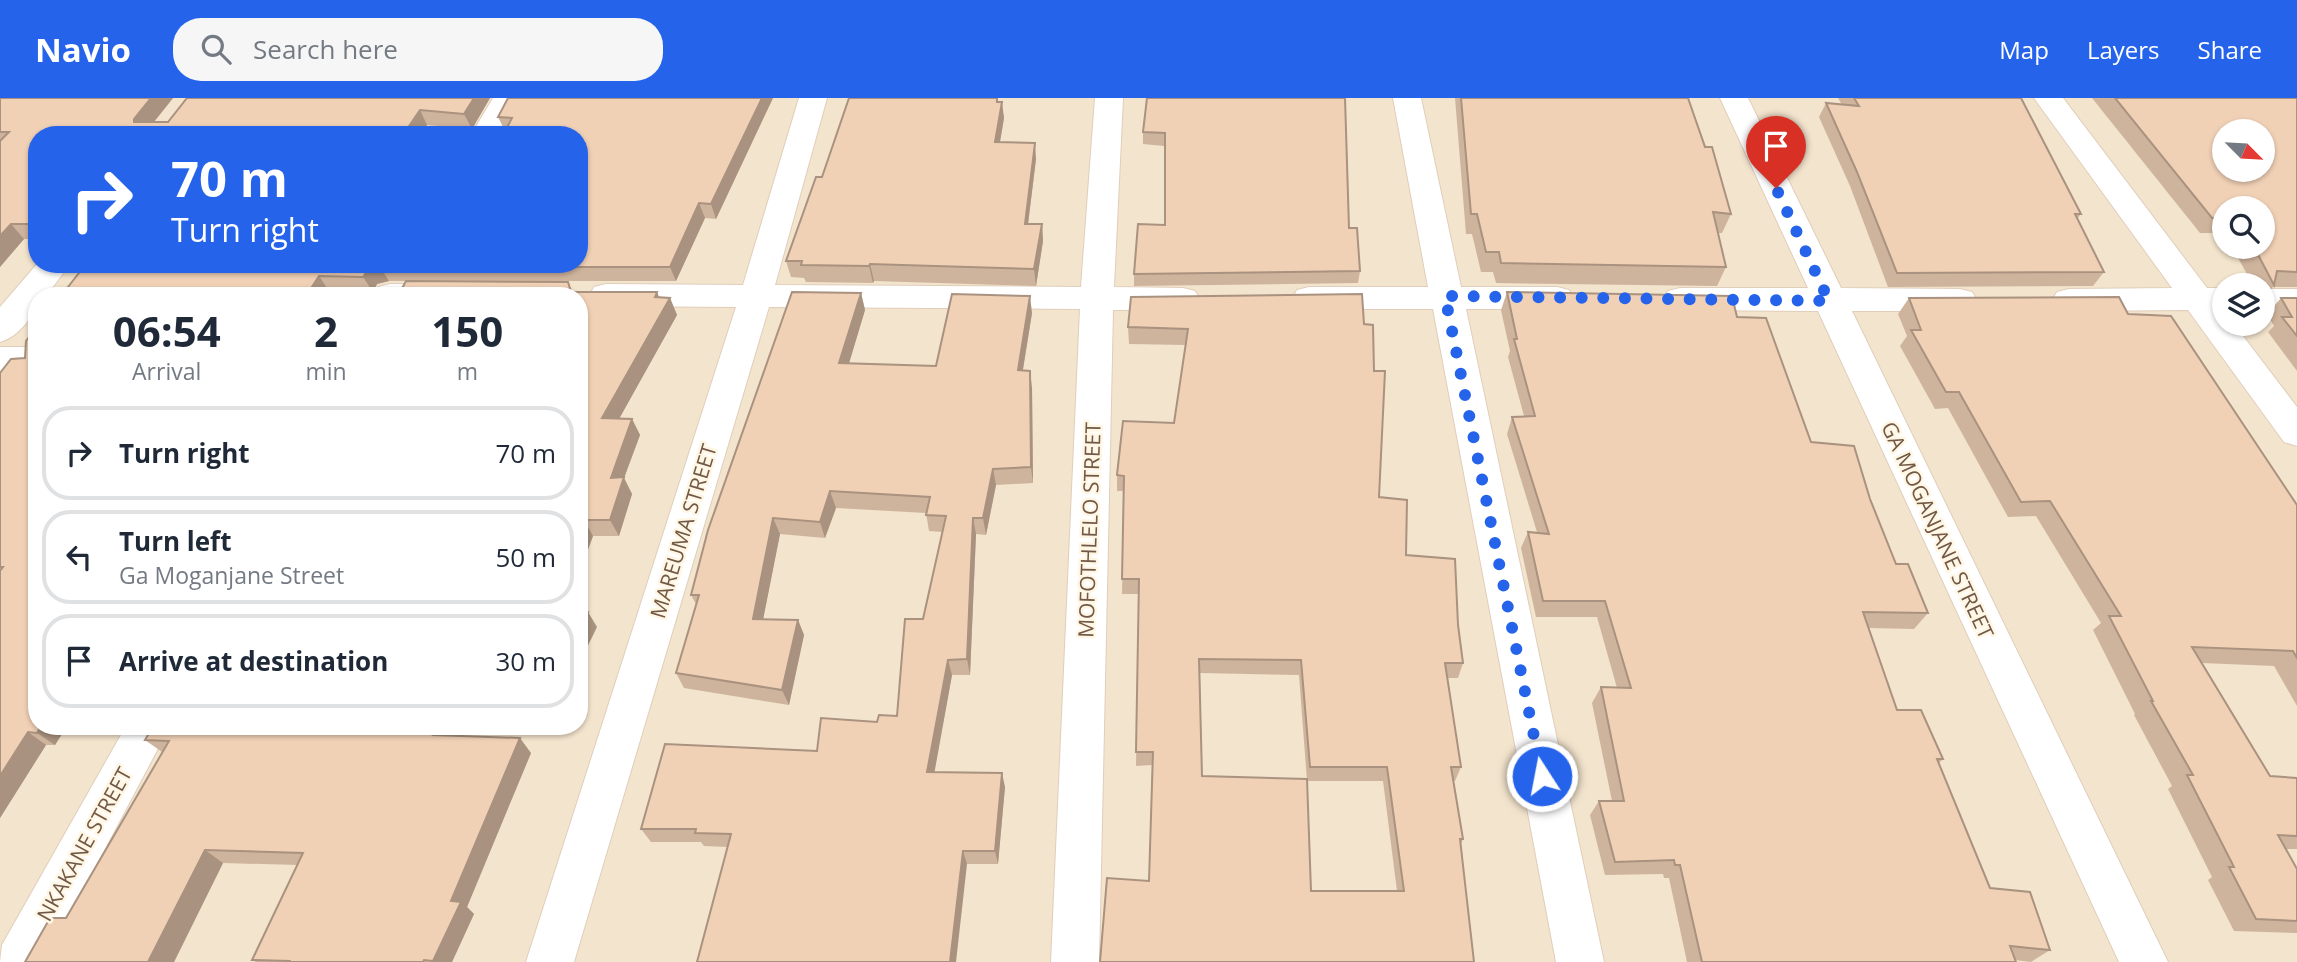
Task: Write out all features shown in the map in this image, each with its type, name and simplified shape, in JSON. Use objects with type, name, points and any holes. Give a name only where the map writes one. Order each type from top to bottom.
[{"type":"street","points":[[490,126],[507,98]]},
{"type":"street","name":"MAREUMA STREET","points":[[550,962],[756,295],[813,98]]},
{"type":"street","name":"MOFOTHLELO STREET","points":[[1075,962],[1097,300],[1109,98]]},
{"type":"street","points":[[1407,98],[1580,962]]},
{"type":"street","name":"GA MOGANJANE STREET","points":[[1734,98],[2144,962]]},
{"type":"street","points":[[2048,98],[2211,299],[2297,433]]},
{"type":"street","points":[[35,287],[47,273]]},
{"type":"street","points":[[588,295],[1208,299]]},
{"type":"street","points":[[0,330],[28,296]]},
{"type":"street","points":[[1278,298],[1582,298]]},
{"type":"street","points":[[1651,299],[1993,300]]},
{"type":"street","points":[[2034,300],[2211,299]]},
{"type":"street","points":[[2275,300],[2297,300]]},
{"type":"street","points":[[0,359],[28,359]]},
{"type":"street","name":"NKAKANE STREET","points":[[19,962],[144,735]]},
{"type":"shaded area","points":[[0,98],[2297,98],[2297,962],[0,962]]},
{"type":"building","points":[[0,98],[151,98],[134,122],[168,122],[187,98],[474,98],[464,114],[420,110],[409,126],[28,126],[28,224],[11,224],[0,236],[0,141],[9,132],[0,132]]},
{"type":"building","points":[[508,98],[762,98],[711,204],[699,203],[670,267],[588,267],[588,126],[508,126],[512,118],[498,117]]},
{"type":"building","points":[[849,98],[997,98],[997,102],[1002,102],[995,142],[1035,143],[1025,224],[1042,224],[1034,269],[870,264],[801,265],[802,261],[786,261],[816,177],[822,177]]},
{"type":"building","points":[[1147,98],[1345,98],[1349,228],[1357,228],[1360,271],[1134,274],[1138,224],[1165,225],[1165,133],[1143,132]]},
{"type":"building","points":[[1461,98],[1688,98],[1705,147],[1712,147],[1731,214],[1713,212],[1726,267],[1501,263],[1499,252],[1486,252],[1477,214],[1471,214]]},
{"type":"building","points":[[1854,98],[2021,98],[2081,214],[2075,214],[2104,272],[1897,273],[1826,103],[1859,106]]},
{"type":"building","points":[[2115,98],[2297,98],[2297,272],[2277,271],[2275,280],[2275,273],[2268,273],[2260,259],[2275,259],[2275,196],[2212,196],[2212,218]]},
{"type":"building","points":[[79,273],[366,273],[363,277],[319,276],[312,287],[68,287]]},
{"type":"building","points":[[406,281],[568,282],[570,287],[403,287]]},
{"type":"building","points":[[588,292],[657,292],[655,297],[670,298],[602,418],[632,419],[611,478],[624,477],[610,520],[588,520]]},
{"type":"building","points":[[792,292],[861,293],[839,363],[936,366],[952,294],[1030,296],[1018,370],[1030,371],[1031,467],[993,469],[983,518],[973,518],[967,659],[948,660],[927,772],[1002,773],[995,851],[963,851],[950,962],[697,962],[731,834],[695,833],[696,829],[641,829],[665,744],[817,751],[821,718],[877,722],[879,715],[897,716],[905,619],[923,619],[946,516],[926,515],[930,497],[830,491],[820,522],[773,518],[753,619],[798,620],[782,690],[676,673],[699,595],[691,595],[708,530]]},
{"type":"building","points":[[1507,292],[1732,296],[1737,317],[1766,318],[1811,442],[1854,446],[1870,499],[1896,564],[1908,564],[1928,613],[1863,612],[1897,710],[1921,710],[1943,759],[1937,759],[1990,888],[2030,892],[2050,950],[2010,946],[2016,962],[1702,962],[1680,865],[1675,865],[1674,860],[1615,862],[1599,801],[1624,801],[1601,687],[1631,688],[1605,601],[1543,601],[1528,532],[1549,534],[1512,417],[1535,416],[1514,339],[1517,339]]},
{"type":"building","points":[[1362,294],[1364,324],[1373,325],[1374,371],[1385,371],[1379,497],[1407,500],[1406,555],[1455,559],[1463,663],[1445,663],[1461,767],[1451,767],[1463,839],[1460,839],[1474,962],[1100,962],[1107,878],[1149,881],[1153,752],[1136,752],[1139,579],[1122,579],[1124,476],[1117,475],[1123,421],[1174,423],[1188,329],[1128,327],[1131,297]],"holes":[[[1199,659],[1301,660],[1310,767],[1387,767],[1404,891],[1311,891],[1307,779],[1202,776]]]},
{"type":"building","points":[[2119,297],[2128,314],[2171,316],[2297,505],[2297,658],[2293,651],[2192,647],[2270,776],[2297,778],[2297,836],[2278,835],[2297,869],[2297,921],[2256,919],[2229,867],[2234,867],[2187,775],[2193,775],[2151,701],[2109,616],[2121,616],[2050,501],[2021,502],[1959,392],[1946,392],[1911,330],[1921,330],[1909,298]]},
{"type":"building","points":[[2281,298],[2297,298],[2297,336],[2282,317],[2292,317]]},
{"type":"building","points":[[28,338],[28,732],[0,776],[0,571],[3,567],[0,567],[0,373],[11,359],[25,358]]},
{"type":"building","points":[[148,735],[433,735],[520,738],[451,901],[461,902],[433,961],[252,960],[303,853],[205,850],[148,962],[25,962],[50,918],[66,918],[169,741],[145,740]]},
{"type":"route","points":[[1542,776],[1445,296],[1829,301],[1776,188]]}]
